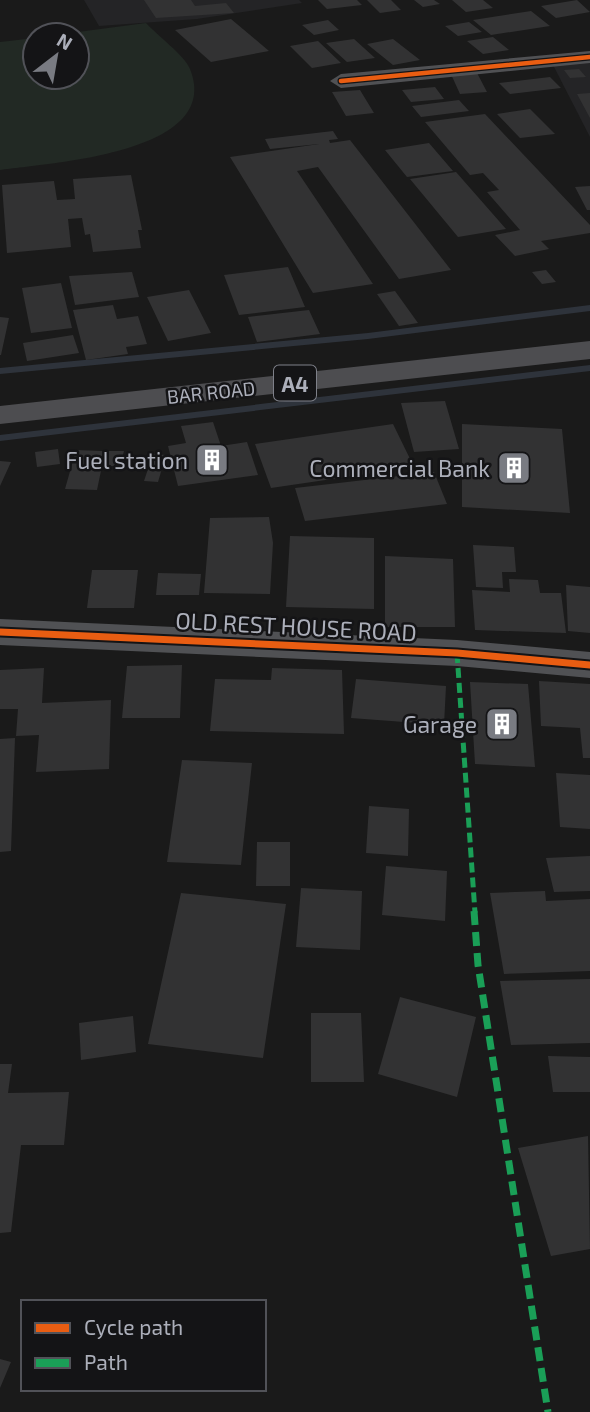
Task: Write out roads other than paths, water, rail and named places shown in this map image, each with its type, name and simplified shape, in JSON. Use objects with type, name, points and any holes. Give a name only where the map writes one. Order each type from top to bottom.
[{"type":"highway","name":"BAR ROAD","points":[[0,389],[590,327]]},
{"type":"highway","name":"BAR ROAD","points":[[0,415],[590,350]]},
{"type":"street","points":[[341,81],[590,57]]},
{"type":"street","name":"OLD REST HOUSE ROAD","points":[[0,632],[457,653],[590,665]]},
{"type":"waterway","points":[[0,371],[368,336],[590,308]]},
{"type":"waterway","points":[[0,438],[590,368]]},
{"type":"place","name":"Fuel station","points":[[212,460]]},
{"type":"place","name":"Commercial Bank","points":[[514,468]]},
{"type":"place","name":"Garage","points":[[502,724]]}]
